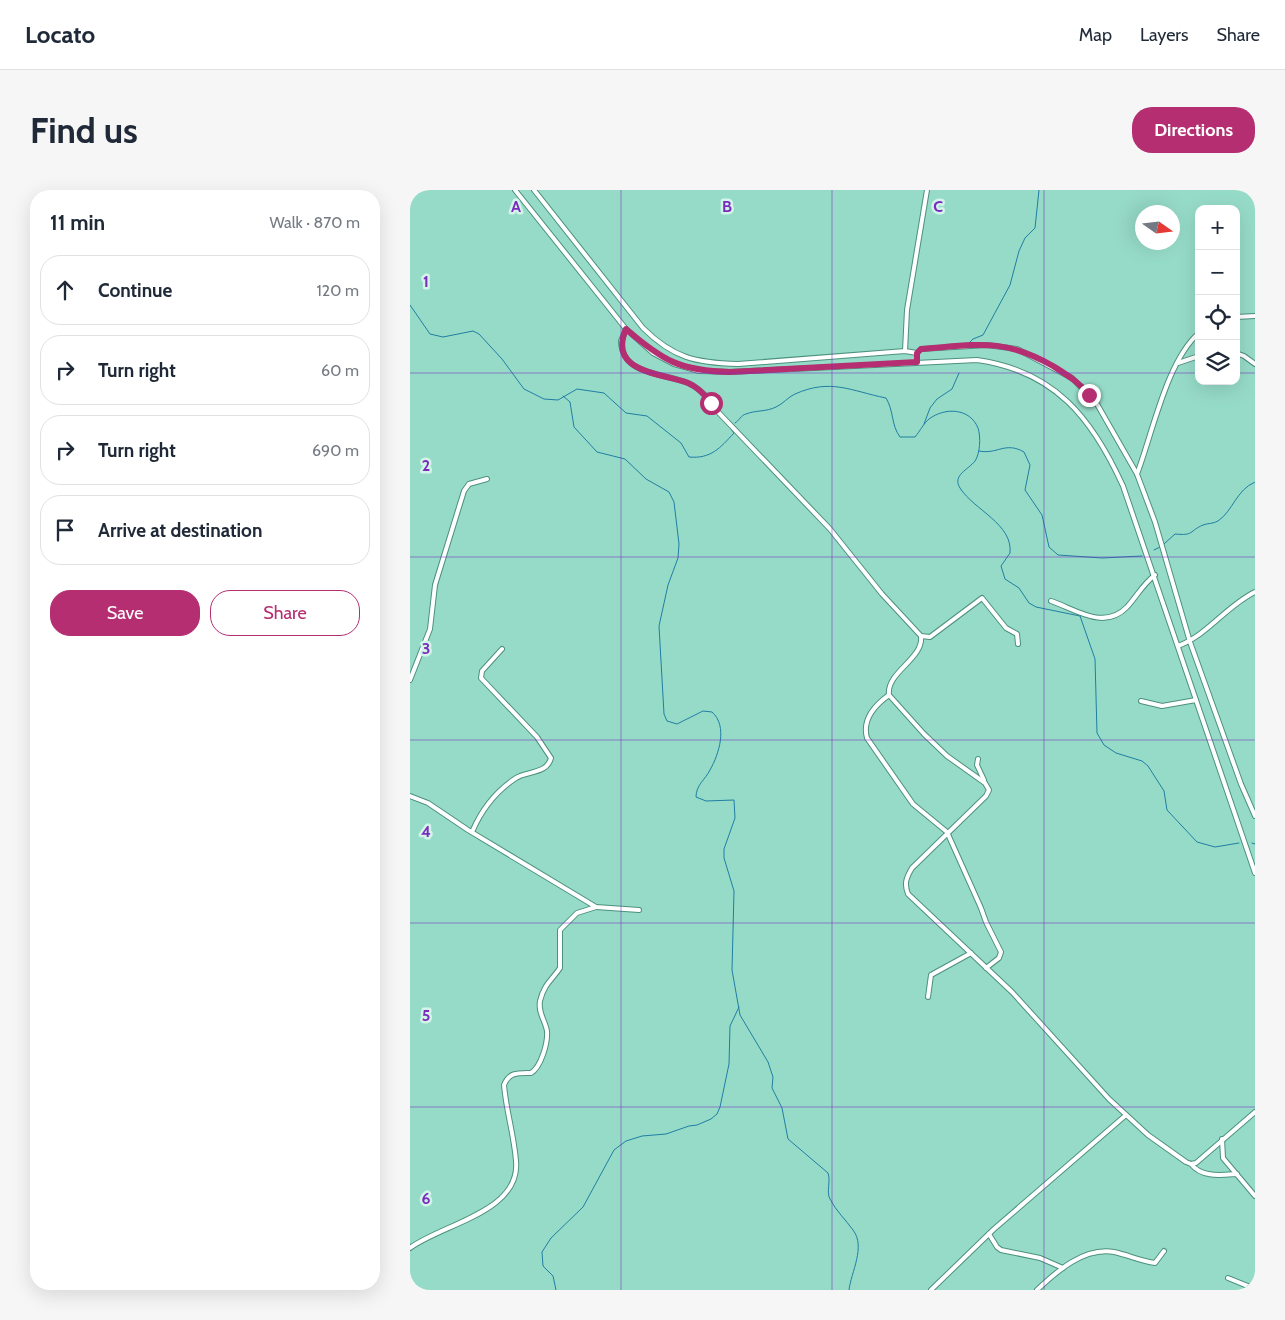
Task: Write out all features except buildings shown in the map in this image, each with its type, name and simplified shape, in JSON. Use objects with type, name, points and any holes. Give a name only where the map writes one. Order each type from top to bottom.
[{"type":"street","points":[[515,190],[626,329],[654,353],[674,364],[700,371],[750,372],[977,360],[995,362],[1017,368],[1055,390],[1073,406],[1103,444],[1135,516],[1169,623],[1255,873]]},
{"type":"street","points":[[534,190],[643,328],[659,344],[676,355],[701,362],[738,364],[905,350],[917,353]]},
{"type":"street","points":[[905,350],[907,310],[927,190]]},
{"type":"street","points":[[1240,318],[1255,316]]},
{"type":"street","points":[[626,329],[621,341],[625,356],[648,374],[690,384],[705,395],[830,529],[882,594],[921,636],[930,637],[982,598],[1006,628],[1017,634],[1018,644]]},
{"type":"street","points":[[1137,474],[1152,434],[1158,406],[1185,348],[1195,337]]},
{"type":"street","points":[[917,362],[917,353],[921,349],[999,345],[1017,348],[1035,356],[1082,386],[1104,414],[1137,474],[1155,522],[1190,642],[1241,784],[1255,816]]},
{"type":"street","points":[[1240,354],[1255,364]]},
{"type":"street","points":[[1178,363],[1195,357]]},
{"type":"street","points":[[410,680],[430,629],[435,586],[464,491],[470,484],[487,479]]},
{"type":"street","points":[[1051,600],[1093,618],[1106,618],[1125,609],[1146,582],[1155,575]]},
{"type":"street","points":[[1178,646],[1190,642],[1228,610],[1255,592]]},
{"type":"street","points":[[921,636],[921,646],[890,685],[889,695],[869,716],[865,731],[913,804],[947,832],[992,936],[1001,952],[999,958],[986,968]]},
{"type":"street","points":[[472,832],[482,811],[503,789],[515,778],[542,770],[547,766],[551,758],[537,737],[481,678],[482,671],[502,649]]},
{"type":"street","points":[[889,695],[943,752],[985,782]]},
{"type":"street","points":[[1141,701],[1162,706],[1196,700]]},
{"type":"street","points":[[978,759],[977,764],[989,790],[986,796],[912,868],[906,878],[905,886],[916,904],[1012,992],[1086,1076],[1148,1135],[1191,1164],[1196,1170],[1215,1176],[1236,1174]]},
{"type":"street","points":[[410,796],[428,803],[596,907]]},
{"type":"street","points":[[410,1248],[421,1240],[492,1205],[508,1192],[514,1184],[516,1162],[504,1085],[507,1077],[513,1073],[531,1073],[539,1064],[547,1033],[540,1015],[541,1000],[549,979],[560,968],[560,930],[577,913],[596,907],[639,910]]},
{"type":"street","points":[[928,997],[931,975],[971,953]]},
{"type":"street","points":[[1191,1164],[1196,1163],[1255,1112]]},
{"type":"street","points":[[931,1290],[989,1234],[1126,1115]]},
{"type":"street","points":[[1222,1139],[1223,1158],[1255,1196]]},
{"type":"street","points":[[989,1234],[996,1247],[1002,1250],[1040,1258],[1063,1268]]},
{"type":"street","points":[[1036,1290],[1063,1268],[1090,1253],[1112,1252],[1155,1263],[1164,1251]]},
{"type":"street","points":[[1228,1278],[1255,1289]]},
{"type":"waterway","points":[[967,345],[973,339],[983,335],[1010,285],[1019,251],[1025,238],[1035,228],[1039,190]]},
{"type":"waterway","points":[[410,305],[430,334],[443,337],[473,331],[479,334],[502,359],[524,389],[544,399],[558,400],[577,389],[604,393],[626,413],[647,416],[681,443],[689,457],[703,456],[714,451],[734,433],[731,429]]},
{"type":"waterway","points":[[924,424],[930,408],[937,399],[952,389],[959,373]]},
{"type":"waterway","points":[[735,423],[744,415],[779,406],[795,394],[808,389],[830,386],[886,398],[895,428],[900,437],[915,437],[925,423],[935,415],[949,411],[969,416],[978,428],[980,445],[975,461],[959,476],[958,483],[960,488],[966,496],[999,525],[1005,534],[1009,543],[1010,553],[1001,566],[1005,579],[1019,588],[1029,603],[1036,607],[1080,616],[1095,659],[1097,733],[1104,745],[1116,753],[1142,761],[1148,766],[1164,791],[1167,810],[1197,842],[1215,847],[1239,843]]},
{"type":"waterway","points":[[563,396],[570,402],[574,427],[597,452],[625,459],[646,479],[669,492],[674,502],[679,544],[678,558],[668,585],[659,626],[664,714],[667,721],[677,724],[703,711],[712,712],[720,725],[719,748],[708,774],[699,786],[696,797],[706,801],[734,800],[735,818],[724,849],[724,858],[734,891],[732,970],[740,1015],[768,1062],[773,1077],[772,1088],[782,1108],[788,1139],[828,1173],[828,1193],[830,1199],[857,1237],[857,1260],[849,1290]]},
{"type":"waterway","points":[[979,451],[985,452],[1011,448],[1024,452],[1030,465],[1025,490],[1042,515],[1049,547],[1058,555],[1102,558],[1142,556]]},
{"type":"waterway","points":[[1164,544],[1175,534],[1189,534],[1203,525],[1218,521],[1243,490],[1255,482]]},
{"type":"waterway","points":[[1154,550],[1160,547]]},
{"type":"waterway","points":[[556,1290],[553,1276],[543,1266],[542,1252],[551,1238],[583,1207],[614,1150],[626,1141],[642,1136],[666,1134],[697,1125],[717,1114],[729,1064],[730,1026],[739,1007]]},
{"type":"route","points":[[711,403],[705,395],[690,384],[674,378],[648,374],[638,368],[625,356],[621,347],[621,341],[626,329],[654,353],[674,364],[700,371],[730,372],[917,362],[917,353],[921,349],[988,345],[1007,346],[1035,356],[1072,378],[1089,395]]}]
